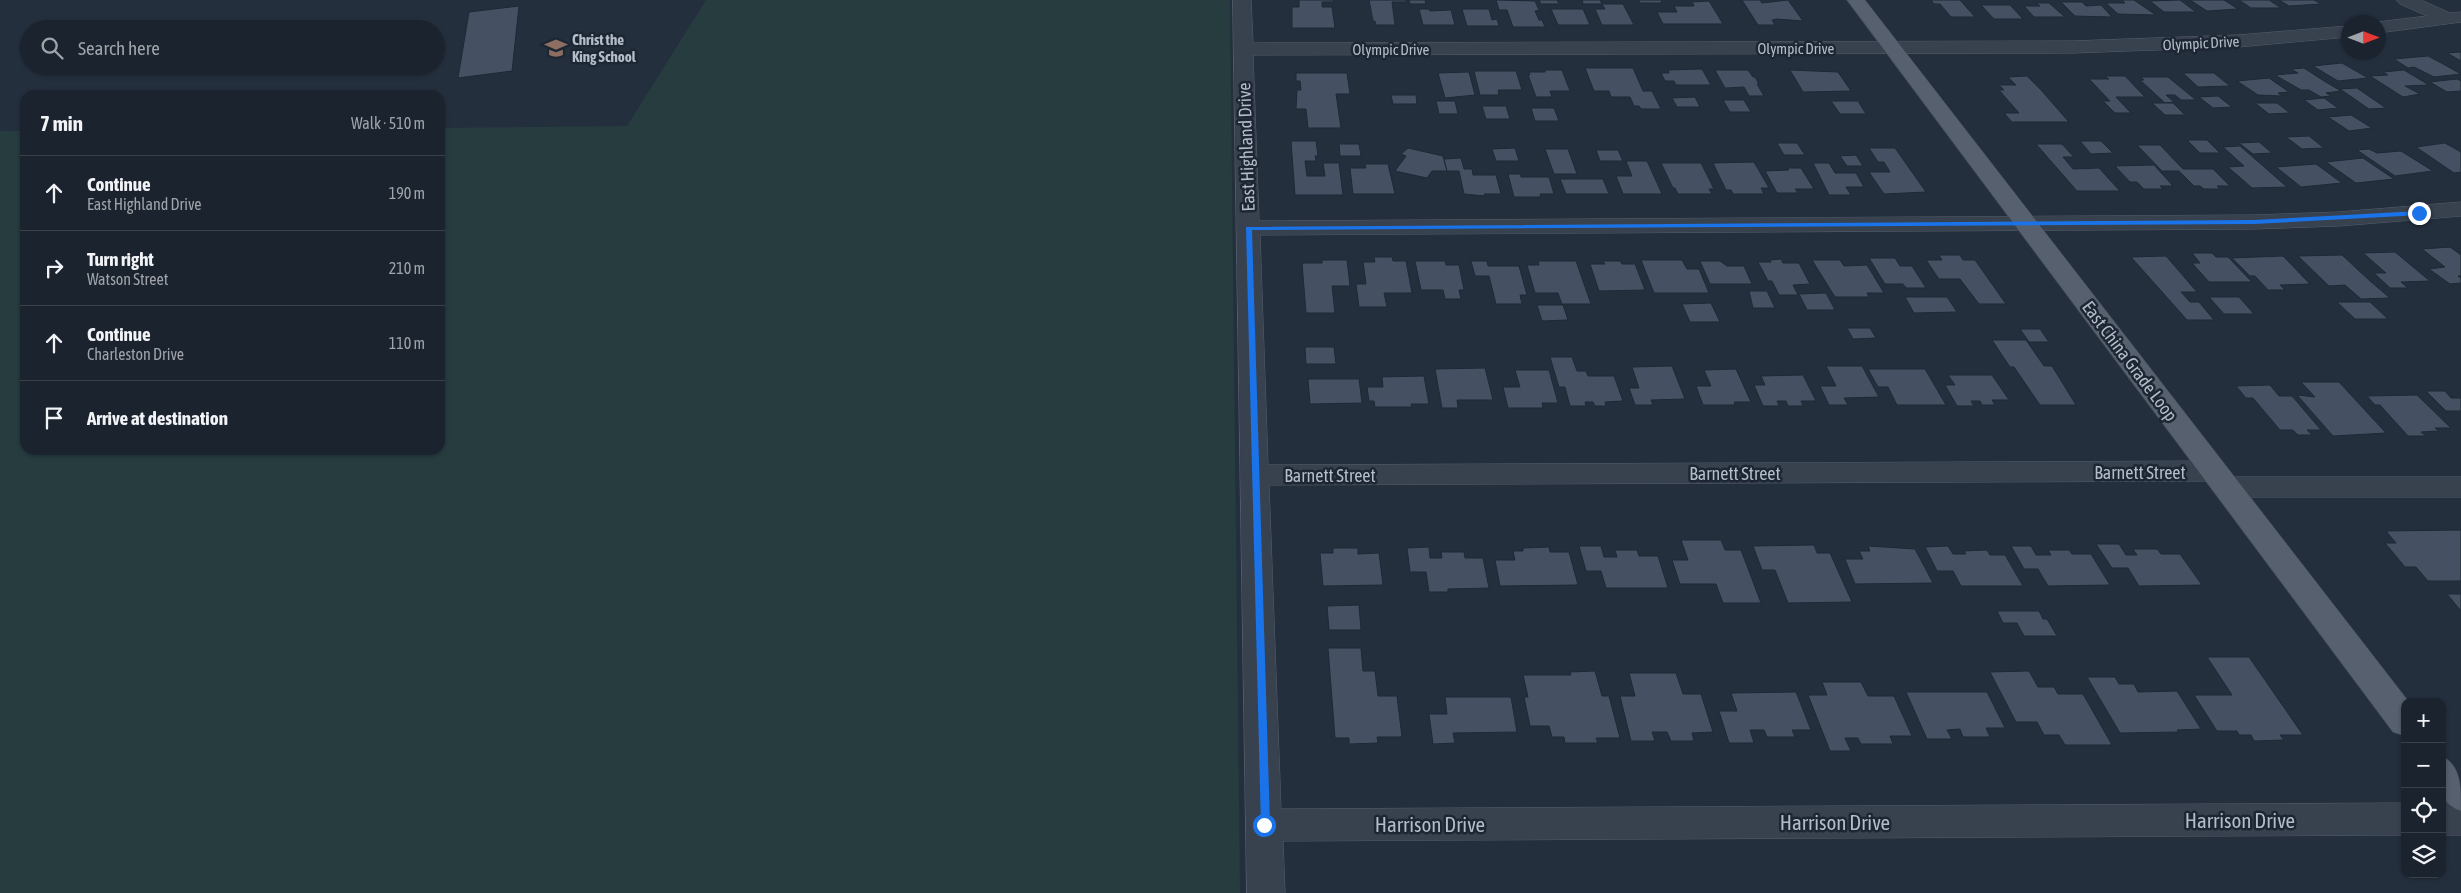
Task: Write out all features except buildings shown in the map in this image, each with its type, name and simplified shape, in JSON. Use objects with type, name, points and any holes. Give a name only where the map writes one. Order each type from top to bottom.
[{"type":"main road","name":"East China Grade Loop","points":[[1856,0],[2401,717]]},
{"type":"main road","points":[[2446,776],[2461,796]]},
{"type":"street","name":"East Highland Drive","points":[[1242,0],[1266,893]]},
{"type":"street","points":[[2406,0],[2456,20]]},
{"type":"street","points":[[2386,27],[2456,20]]},
{"type":"street","name":"Olympic Drive","points":[[1244,49],[1892,48],[2157,45],[2238,41],[2341,32]]},
{"type":"street","points":[[1248,228],[1946,226],[2026,223],[2254,222],[2338,219],[2461,209]]},
{"type":"street","name":"Barnett Street","points":[[1255,475],[2220,479],[2461,487]]},
{"type":"street","name":"Harrison Drive","points":[[1264,825],[2401,819]]},
{"type":"street","points":[[2446,819],[2461,819]]},
{"type":"green space","points":[[706,0],[1230,0],[1240,893],[0,893],[0,131],[20,131],[20,455],[445,455],[445,128],[627,126]]},
{"type":"place","name":"Christ the King School","points":[[556,48]]},
{"type":"route","points":[[1264,825],[1248,228],[1946,226],[2026,223],[2254,222],[2338,219],[2419,213]]}]
